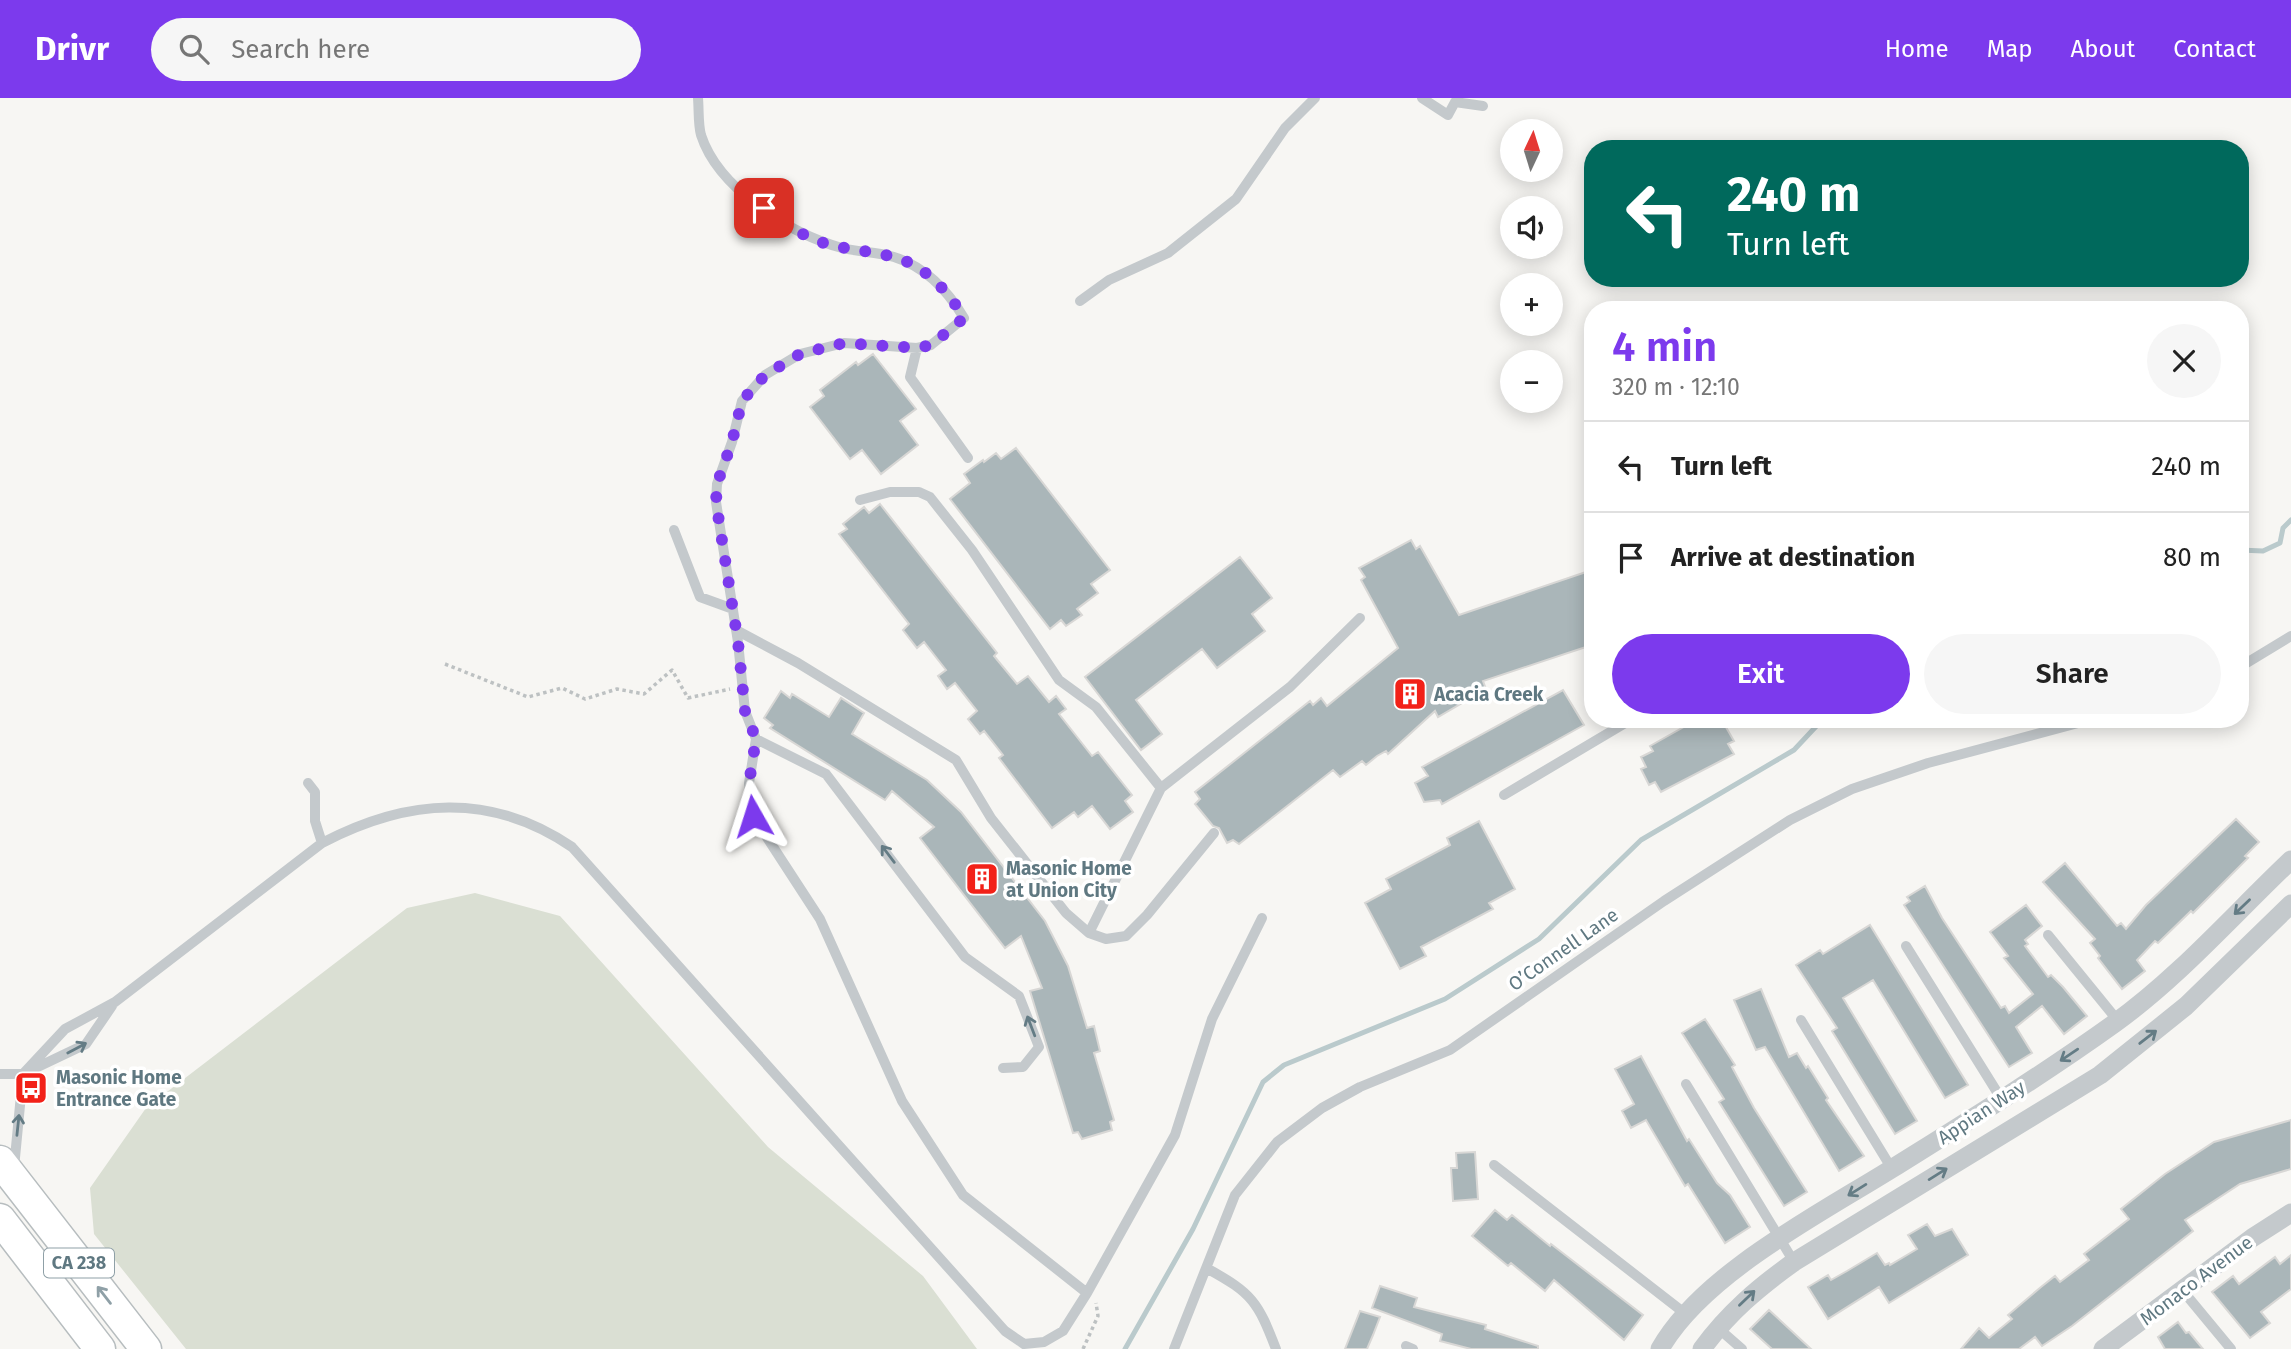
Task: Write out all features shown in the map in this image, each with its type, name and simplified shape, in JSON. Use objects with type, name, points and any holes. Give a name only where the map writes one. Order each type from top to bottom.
[{"type":"main road","name":"CA 238","points":[[6,1169],[146,1349]]},
{"type":"main road","name":"CA 238","points":[[0,1219],[100,1349]]},
{"type":"street","name":"Appian Way","points":[[1660,1349],[1668,1336],[1718,1284],[1779,1238],[2002,1100],[2118,1021],[2291,860]]},
{"type":"street","name":"Appian Way","points":[[1702,1349],[1718,1327],[1754,1291],[1794,1262],[2100,1075],[2186,1006],[2291,904]]},
{"type":"street","name":"Monaco Avenue","points":[[2103,1349],[2259,1233],[2291,1213]]},
{"type":"lane","points":[[698,98],[700,133],[715,164],[741,193],[809,237],[842,248],[895,257],[934,278],[954,300],[964,318],[931,345],[917,348],[844,343],[800,354],[765,375],[742,401],[732,442],[717,484],[716,502],[736,629],[745,711],[756,739],[749,783],[753,816],[820,919],[902,1101],[963,1195],[1087,1293]]},
{"type":"lane","points":[[1080,301],[1109,280],[1168,253],[1236,199],[1285,128],[1315,98]]},
{"type":"lane","points":[[1422,98],[1448,115],[1455,102],[1483,106]]},
{"type":"lane","points":[[917,348],[910,377],[968,458]]},
{"type":"lane","points":[[860,500],[890,492],[919,492],[930,497],[972,550],[1059,680],[1096,707],[1161,788]]},
{"type":"lane","points":[[674,530],[700,597],[733,609]]},
{"type":"lane","points":[[1089,933],[1161,788],[1290,687],[1360,618]]},
{"type":"lane","points":[[736,629],[798,663],[956,761],[999,828],[1066,913],[1089,933],[1106,939],[1126,936],[1147,915],[1214,833]]},
{"type":"lane","points":[[2249,662],[2291,636]]},
{"type":"lane","points":[[1504,795],[1617,728]]},
{"type":"lane","name":"O’Connell Lane","points":[[1174,1349],[1208,1269],[1235,1195],[1277,1142],[1322,1108],[1360,1087],[1450,1050],[1664,901],[1790,820],[1852,789],[1928,763],[2059,728]]},
{"type":"lane","points":[[756,739],[826,774],[965,957],[1019,996],[1039,1048],[1023,1067],[1003,1068]]},
{"type":"lane","points":[[308,783],[315,792],[315,821],[322,843]]},
{"type":"lane","points":[[6,1169],[23,1074],[65,1029],[115,1002],[322,843],[356,825],[431,809],[472,807],[512,815],[544,828],[572,847],[1005,1331],[1024,1343],[1044,1342],[1063,1331],[1175,1135],[1212,1019],[1262,918]]},
{"type":"lane","points":[[2048,935],[2118,1021]]},
{"type":"lane","points":[[1906,946],[2002,1100]]},
{"type":"lane","points":[[0,1074],[23,1074],[86,1044],[115,1002]]},
{"type":"lane","points":[[1801,1020],[1892,1169]]},
{"type":"lane","points":[[1686,1084],[1794,1262]]},
{"type":"lane","points":[[1494,1165],[1687,1315]]},
{"type":"lane","points":[[1208,1269],[1240,1287],[1261,1308],[1276,1349]]},
{"type":"lane","points":[[2183,1291],[2231,1349]]},
{"type":"lane","points":[[1718,1327],[1742,1349]]},
{"type":"path","points":[[445,664],[528,698],[562,688],[584,699],[617,689],[644,694],[672,670],[688,698],[743,686]]},
{"type":"path","points":[[1083,1349],[1098,1316],[1097,1305],[1087,1293]]},
{"type":"shaded area","points":[[475,893],[560,916],[768,1147],[923,1276],[977,1349],[186,1349],[94,1234],[90,1188],[146,1108],[407,908]]},
{"type":"building","points":[[873,354],[916,409],[900,421],[918,445],[881,474],[862,450],[850,459],[810,407],[824,396],[820,390],[856,362],[858,365]]},
{"type":"building","points":[[1016,448],[1110,570],[1091,584],[1098,593],[1077,609],[1082,615],[1066,626],[1061,620],[1050,629],[950,499],[970,483],[964,474],[996,453],[1001,459]]},
{"type":"building","points":[[880,504],[997,653],[994,656],[1017,684],[1028,676],[1049,702],[1056,696],[1066,709],[1059,714],[1092,756],[1098,752],[1132,795],[1125,801],[1133,812],[1110,829],[1092,806],[1078,817],[1074,812],[1052,828],[999,758],[1003,755],[984,731],[980,734],[968,719],[977,711],[955,683],[947,689],[938,676],[946,670],[924,642],[917,648],[903,630],[909,624],[839,534],[847,529],[843,524],[864,507],[869,513]]},
{"type":"building","name":"Acacia Creek","points":[[1411,540],[1416,549],[1420,546],[1459,615],[1584,573],[1584,648],[1483,681],[1486,689],[1438,717],[1435,711],[1388,754],[1386,751],[1366,765],[1362,761],[1340,777],[1333,770],[1239,844],[1233,840],[1227,843],[1219,828],[1213,826],[1195,804],[1200,799],[1195,792],[1310,701],[1313,705],[1321,698],[1327,706],[1398,648],[1361,580],[1365,577],[1359,568]]},
{"type":"building","points":[[1240,557],[1272,598],[1252,614],[1265,631],[1217,668],[1202,649],[1136,700],[1162,734],[1141,750],[1085,677]]},
{"type":"building","points":[[1563,690],[1584,725],[1442,804],[1440,800],[1424,802],[1415,783],[1428,776],[1422,767]]},
{"type":"building","name":"Masonic Home at Union City","points":[[781,691],[790,698],[792,694],[829,717],[841,698],[864,713],[852,734],[927,780],[961,812],[1045,921],[1068,966],[1087,1028],[1094,1026],[1100,1051],[1094,1053],[1114,1120],[1110,1122],[1112,1130],[1082,1139],[1078,1132],[1073,1133],[1030,991],[1042,988],[1021,936],[1005,948],[920,838],[934,827],[892,791],[885,800],[770,728],[773,725],[764,718]]},
{"type":"building","points":[[1682,728],[1726,728],[1734,741],[1728,744],[1734,754],[1661,792],[1655,782],[1649,785],[1641,769],[1646,767],[1641,757],[1653,751],[1650,746]]},
{"type":"building","points":[[2236,819],[2259,842],[2245,856],[2248,858],[2193,913],[2191,911],[2158,943],[2155,941],[2137,960],[2145,971],[2122,989],[2098,958],[2100,956],[2090,943],[2095,939],[2043,882],[2065,863],[2117,926],[2121,923],[2126,929],[2146,905]]},
{"type":"building","points":[[1479,821],[1515,889],[1489,903],[1493,909],[1421,947],[1426,956],[1400,969],[1365,903],[1391,889],[1386,879],[1450,845],[1447,838]]},
{"type":"building","points":[[1925,886],[1942,918],[2001,1008],[2005,1006],[2009,1013],[2033,994],[2004,958],[2008,956],[1990,932],[2026,905],[2042,926],[2025,940],[2028,944],[2025,946],[2048,977],[2051,975],[2063,987],[2087,1016],[2064,1034],[2042,1006],[2016,1027],[2032,1053],[2009,1067],[1904,905],[1910,901],[1907,897]]},
{"type":"building","points":[[1870,925],[1968,1085],[1945,1098],[1873,980],[1843,998],[1917,1121],[1895,1134],[1832,1031],[1837,1028],[1796,965],[1820,950],[1823,954]]},
{"type":"building","points":[[1761,989],[1789,1057],[1797,1053],[1806,1068],[1808,1066],[1828,1098],[1826,1100],[1864,1156],[1839,1171],[1765,1047],[1756,1050],[1734,1000]]},
{"type":"building","points":[[1705,1019],[1735,1065],[1732,1067],[1754,1108],[1807,1192],[1784,1206],[1719,1102],[1724,1099],[1682,1033]]},
{"type":"building","points":[[1641,1056],[1687,1141],[1689,1139],[1750,1227],[1725,1243],[1688,1184],[1685,1186],[1646,1120],[1631,1128],[1622,1111],[1634,1104],[1615,1069]]},
{"type":"building","points":[[2291,1120],[2291,1169],[2240,1184],[2185,1220],[2193,1231],[2072,1326],[2042,1346],[2035,1337],[2019,1349],[1961,1349],[1979,1328],[1989,1338],[2012,1319],[2008,1315],[2055,1276],[2060,1282],[2089,1260],[2084,1254],[2129,1219],[2121,1209],[2165,1174],[2214,1142]]},
{"type":"building","points":[[1475,1152],[1478,1199],[1453,1201],[1451,1168],[1457,1168],[1456,1153]]},
{"type":"building","points":[[1495,1210],[1507,1220],[1512,1215],[1643,1315],[1624,1340],[1554,1280],[1545,1291],[1511,1263],[1508,1266],[1472,1236]]},
{"type":"building","points":[[1927,1224],[1935,1236],[1952,1229],[1968,1255],[1889,1303],[1879,1287],[1828,1319],[1808,1287],[1828,1275],[1831,1280],[1877,1253],[1885,1265],[1890,1265],[1917,1249],[1908,1235]]},
{"type":"building","points":[[2291,1255],[2291,1289],[2261,1312],[2270,1323],[2250,1338],[2212,1292],[2233,1276],[2239,1284],[2275,1257],[2280,1264]]},
{"type":"building","points":[[1380,1286],[1417,1298],[1414,1307],[1486,1325],[1485,1329],[1538,1346],[1538,1349],[1471,1349],[1440,1341],[1442,1334],[1372,1308]]},
{"type":"building","points":[[1769,1310],[1811,1349],[1772,1349],[1750,1329]]},
{"type":"building","points":[[1360,1311],[1380,1317],[1373,1335],[1367,1349],[1345,1349]]},
{"type":"building","points":[[2178,1322],[2203,1349],[2165,1349],[2158,1337]]},
{"type":"waterway","points":[[2249,550],[2263,551],[2280,543],[2283,528],[2291,520]]},
{"type":"waterway","points":[[1125,1349],[1193,1229],[1263,1082],[1284,1065],[1445,999],[1539,939],[1641,840],[1794,750],[1815,728]]},
{"type":"place","name":"Acacia Creek","points":[[1410,694]]},
{"type":"place","name":"Masonic Home at Union City","points":[[982,879]]},
{"type":"place","name":"Masonic Home Entrance Gate","points":[[31,1088]]},
{"type":"route","points":[[753,816],[749,783],[756,739],[745,711],[738,642],[716,502],[717,484],[732,442],[742,401],[765,375],[800,354],[844,343],[917,348],[931,345],[964,318],[954,300],[934,278],[895,257],[842,248],[809,237],[764,208]]}]
